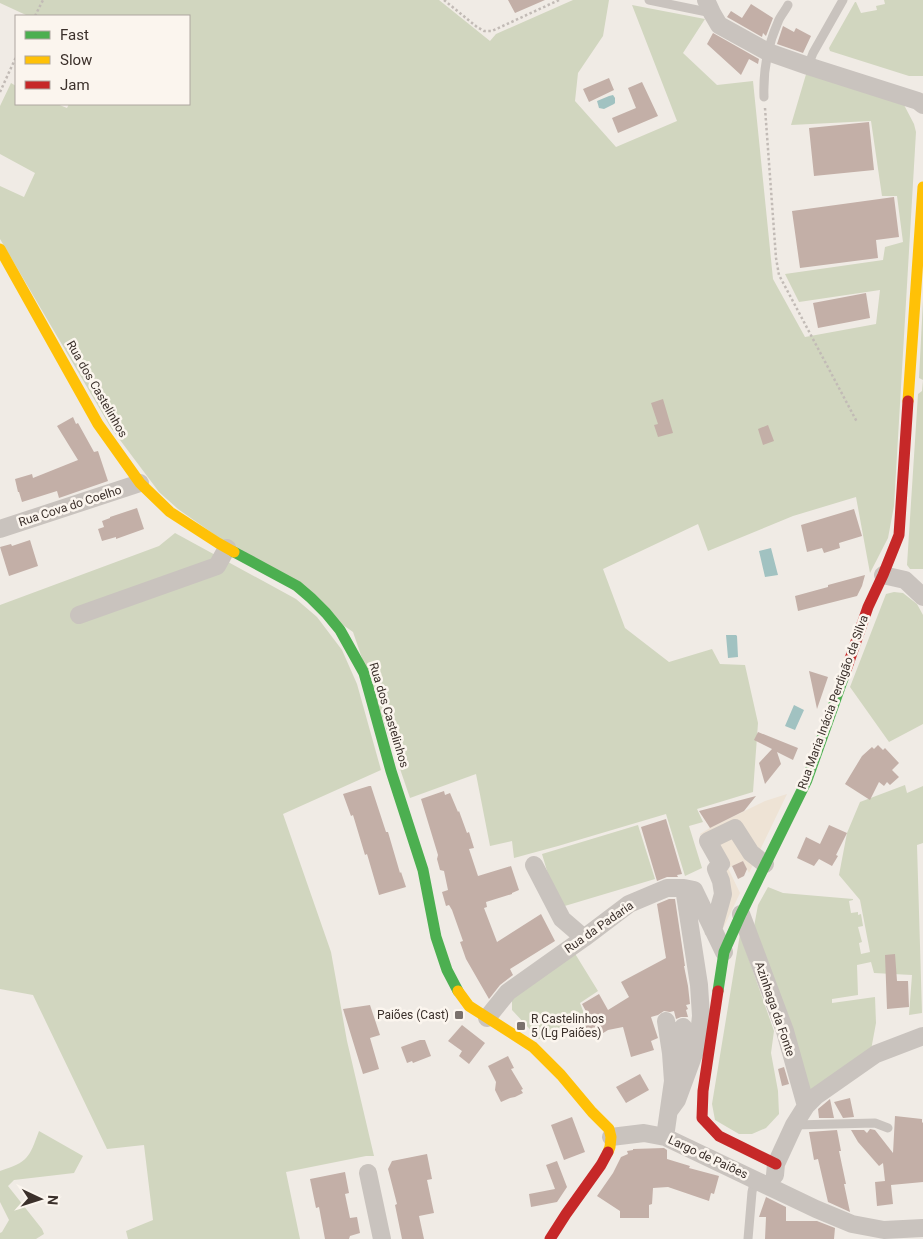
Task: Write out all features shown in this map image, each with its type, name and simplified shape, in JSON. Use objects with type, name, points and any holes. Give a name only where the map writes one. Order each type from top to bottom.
[{"type":"street","points":[[709,7],[719,25],[768,52],[918,101],[923,105]]},
{"type":"street","name":"Rua Maria Inácia Perdigão da Silva","points":[[776,1164],[719,1136],[702,1118],[703,1091],[724,952],[806,780],[868,607],[884,575],[899,536],[912,385],[923,187]]},
{"type":"street","name":"Rua dos Castelinhos","points":[[0,249],[98,424],[140,483],[170,512],[227,548],[297,586],[312,598],[340,630],[364,673],[391,770],[423,870],[436,937],[447,970],[456,989],[469,1006],[533,1047],[603,1122],[609,1129],[611,1137]]},
{"type":"street","name":"Rua Cova do Coelho","points":[[0,529],[140,483]]},
{"type":"street","points":[[80,615],[217,566],[227,548]]},
{"type":"street","points":[[884,575],[905,580],[923,577]]},
{"type":"street","points":[[905,580],[923,597]]},
{"type":"street","points":[[713,930],[723,894],[721,881],[716,869],[721,864],[708,842],[735,828],[751,853],[765,864]]},
{"type":"street","points":[[534,865],[562,919],[584,938]]},
{"type":"street","name":"Rua da Padaria","points":[[488,1018],[508,992],[629,904],[667,888],[684,888]]},
{"type":"street","points":[[669,1111],[677,1100],[698,1043],[701,1016],[699,985],[684,888],[694,890],[724,952]]},
{"type":"street","name":"Azinhaga da Fonte","points":[[741,914],[785,1031],[806,1106]]},
{"type":"street","points":[[665,1137],[672,1081],[672,1053],[666,1021]]},
{"type":"street","points":[[683,1027],[688,1044],[688,1070]]},
{"type":"street","points":[[773,1188],[776,1164],[794,1125],[806,1106],[816,1096],[876,1054],[923,1036]]},
{"type":"street","name":"Largo de Paiões","points":[[611,1137],[644,1133],[665,1137],[816,1209],[852,1224],[884,1230],[923,1228]]},
{"type":"street","points":[[550,1239],[601,1165],[610,1147],[611,1137]]},
{"type":"street","points":[[368,1173],[382,1239]]},
{"type":"lane","points":[[649,0],[709,7]]},
{"type":"lane","points":[[808,66],[812,53],[844,0]]},
{"type":"lane","points":[[764,97],[764,77],[768,52],[778,22],[788,5]]},
{"type":"lane","points":[[794,1125],[875,1123],[888,1128]]},
{"type":"lane","points":[[748,1239],[755,1179]]},
{"type":"path","points":[[36,15],[43,0]]},
{"type":"path","points":[[444,0],[476,27],[484,31],[492,31],[559,0]]},
{"type":"path","points":[[0,92],[15,59]]},
{"type":"path","points":[[764,97],[776,258],[779,275],[857,422]]},
{"type":"green space","points":[[0,0],[439,0],[490,41],[496,34],[573,0],[609,0],[603,36],[578,73],[575,101],[616,147],[677,121],[632,5],[705,19],[683,53],[717,85],[753,81],[773,279],[805,337],[876,324],[880,290],[799,302],[785,274],[883,260],[885,247],[903,242],[897,196],[882,196],[871,121],[791,125],[807,71],[903,103],[916,132],[894,506],[888,538],[870,573],[856,497],[793,516],[708,551],[698,524],[603,569],[625,628],[669,662],[712,649],[720,664],[745,665],[758,723],[753,792],[697,809],[703,822],[689,826],[702,868],[685,876],[666,814],[514,858],[512,841],[490,846],[476,774],[410,798],[353,632],[178,509],[159,492],[111,428],[0,239],[0,186],[24,197],[35,173],[0,154],[0,106],[11,83],[15,85],[15,105],[60,105],[67,108],[68,105],[190,105],[190,15],[26,15],[0,3]]},
{"type":"green space","points":[[884,0],[923,0],[923,76],[909,76],[830,51],[829,48],[855,2],[861,13],[877,10],[876,6],[885,4]]},
{"type":"green space","points":[[923,300],[923,380],[919,378]]},
{"type":"green space","points":[[923,380],[923,569],[910,569],[907,565],[918,394],[922,391]]},
{"type":"green space","points":[[175,533],[296,599],[317,617],[342,650],[357,684],[381,770],[283,814],[331,952],[347,1041],[374,1156],[286,1172],[300,1239],[128,1239],[126,1231],[153,1220],[144,1145],[107,1149],[33,995],[0,989],[0,605],[159,546]]},
{"type":"green space","points":[[894,592],[903,593],[917,604],[923,615],[923,724],[889,742],[850,687],[886,594]]},
{"type":"green space","points":[[905,785],[907,793],[923,786],[923,843],[917,845],[922,1013],[909,1015],[912,975],[874,973],[871,962],[857,965],[858,995],[832,999],[832,1003],[875,997],[876,1023],[871,1050],[811,1094],[753,932],[758,905],[768,887],[783,893],[853,899],[849,901],[851,913],[858,912],[858,915],[861,914],[863,926],[858,927],[862,942],[859,943],[861,954],[870,952],[860,900],[839,875],[847,833],[860,802]]},
{"type":"green space","points":[[638,825],[655,879],[558,908],[542,854]]},
{"type":"green space","points":[[740,934],[774,1031],[771,1053],[778,1091],[779,1114],[766,1128],[752,1134],[739,1134],[715,1120],[712,1104]]},
{"type":"green space","points":[[574,952],[598,991],[580,1003],[585,1016],[539,1039],[512,1010],[512,997]]},
{"type":"green space","points":[[39,1131],[83,1156],[74,1173],[14,1180],[8,1186],[44,1234],[36,1239],[0,1239],[0,1233],[9,1220],[0,1202],[0,1171],[22,1162],[26,1158],[33,1147]]},
{"type":"shaded area","points":[[787,794],[749,873],[743,861],[728,868],[740,893],[719,937],[717,863],[700,834],[765,801]]},
{"type":"water","points":[[613,95],[615,98],[614,104],[604,109],[599,108],[597,101]]},
{"type":"water","points":[[771,548],[778,575],[765,577],[759,551]]},
{"type":"water","points":[[726,635],[737,636],[738,657],[728,658]]},
{"type":"water","points":[[794,705],[804,710],[795,730],[785,726]]},
{"type":"building","points":[[508,0],[545,0],[515,13]]},
{"type":"building","points":[[751,4],[773,18],[766,36],[763,33],[762,37],[727,17],[731,11],[742,18]]},
{"type":"building","points":[[783,26],[794,32],[796,28],[811,36],[803,53],[777,44]]},
{"type":"building","points":[[713,33],[759,59],[758,64],[749,59],[741,75],[707,44]]},
{"type":"building","points":[[609,78],[614,90],[589,102],[583,89]]},
{"type":"building","points":[[642,82],[658,116],[618,133],[612,118],[636,108],[628,88]]},
{"type":"building","points":[[869,122],[874,170],[814,176],[809,128]]},
{"type":"building","points":[[894,197],[899,237],[876,240],[878,258],[800,268],[792,211]]},
{"type":"building","points":[[866,293],[870,318],[818,328],[813,303]]},
{"type":"building","points":[[663,399],[673,433],[658,437],[654,425],[658,424],[651,403]]},
{"type":"building","points":[[73,417],[94,452],[98,451],[108,481],[59,498],[57,491],[22,502],[15,479],[32,474],[33,478],[78,460],[57,426]]},
{"type":"building","points":[[768,425],[774,441],[763,445],[758,429]]},
{"type":"building","points":[[137,508],[144,529],[116,539],[116,537],[102,541],[98,529],[104,527],[102,521]]},
{"type":"building","points":[[854,509],[862,536],[839,543],[840,548],[824,553],[822,548],[807,552],[801,525]]},
{"type":"building","points":[[30,540],[38,566],[9,576],[0,547],[11,544],[12,546]]},
{"type":"building","points":[[865,575],[857,596],[798,611],[795,596]]},
{"type":"building","points":[[809,671],[828,677],[817,709],[812,685]]},
{"type":"building","points":[[758,732],[798,748],[793,760],[777,752],[781,764],[765,784],[759,763],[772,749],[754,740]]},
{"type":"building","points":[[878,745],[883,750],[885,748],[899,763],[892,770],[899,777],[890,785],[887,782],[884,786],[879,782],[870,800],[845,784],[862,756],[872,747],[874,749]]},
{"type":"building","points":[[371,786],[386,832],[388,832],[406,887],[379,895],[367,854],[365,855],[353,815],[351,816],[343,794]]},
{"type":"building","points":[[444,791],[445,795],[450,793],[467,833],[469,832],[474,848],[469,849],[478,876],[511,866],[519,890],[486,902],[487,907],[484,908],[497,942],[541,914],[555,941],[510,969],[513,975],[500,985],[489,999],[466,959],[460,942],[463,941],[452,910],[449,905],[446,906],[442,892],[448,890],[444,871],[440,870],[437,859],[438,855],[421,799]]},
{"type":"building","points":[[756,796],[744,811],[710,828],[699,811]]},
{"type":"building","points":[[666,819],[682,874],[677,875],[678,877],[667,877],[657,881],[641,827]]},
{"type":"building","points":[[829,825],[847,833],[832,866],[819,859],[814,866],[797,858],[806,837],[820,844]]},
{"type":"building","points":[[743,861],[747,869],[744,876],[738,879],[732,866]]},
{"type":"building","points":[[669,899],[675,899],[690,1004],[686,1005],[688,1017],[676,1019],[674,1011],[664,1011],[651,1017],[658,1038],[651,1041],[654,1050],[631,1057],[623,1027],[608,1030],[600,1035],[595,1028],[588,1032],[582,1021],[589,1017],[582,1004],[599,994],[608,1010],[629,997],[621,982],[666,958],[657,904]]},
{"type":"building","points":[[895,954],[897,981],[908,981],[909,1007],[887,1009],[885,955]]},
{"type":"building","points":[[370,1005],[380,1035],[370,1038],[379,1069],[363,1074],[343,1009]]},
{"type":"building","points":[[462,1025],[485,1043],[469,1064],[459,1056],[462,1051],[448,1041]]},
{"type":"building","points":[[425,1040],[431,1056],[413,1063],[412,1061],[407,1063],[401,1047]]},
{"type":"building","points":[[508,1056],[514,1068],[511,1069],[523,1089],[521,1090],[523,1093],[501,1102],[495,1090],[496,1082],[488,1066]]},
{"type":"building","points":[[784,1067],[789,1084],[782,1086],[778,1069]]},
{"type":"building","points":[[640,1074],[649,1090],[626,1103],[616,1087]]},
{"type":"building","points":[[850,1098],[854,1117],[843,1118],[834,1102]]},
{"type":"building","points":[[830,1099],[834,1118],[819,1118],[818,1109]]},
{"type":"building","points":[[895,1116],[922,1119],[923,1182],[891,1185],[893,1204],[877,1206],[875,1182],[885,1181],[883,1163],[879,1166],[858,1142],[851,1130],[864,1130],[867,1133],[870,1129],[875,1130],[893,1153]]},
{"type":"building","points":[[572,1117],[585,1152],[564,1160],[551,1125]]},
{"type":"building","points":[[837,1130],[846,1184],[844,1184],[850,1212],[828,1202],[818,1159],[814,1160],[809,1132]]},
{"type":"building","points":[[664,1148],[667,1150],[667,1159],[690,1166],[689,1168],[719,1176],[714,1194],[711,1193],[709,1201],[668,1187],[653,1188],[652,1204],[649,1205],[649,1218],[620,1218],[620,1211],[597,1196],[613,1173],[621,1157],[628,1154],[627,1151],[633,1149]]},
{"type":"building","points":[[427,1154],[432,1179],[427,1180],[434,1213],[419,1216],[424,1239],[402,1239],[395,1205],[397,1204],[388,1169],[392,1161]]},
{"type":"building","points":[[557,1161],[567,1187],[557,1202],[531,1207],[529,1194],[555,1189],[546,1165]]},
{"type":"building","points":[[345,1172],[349,1193],[345,1194],[350,1218],[357,1217],[360,1233],[350,1236],[349,1239],[325,1239],[319,1207],[316,1208],[310,1179]]},
{"type":"building","points":[[766,1197],[786,1207],[786,1221],[817,1221],[835,1228],[834,1239],[765,1239],[766,1217],[759,1217]]},
{"type":"traffic: fast","points":[[234,552],[297,586],[311,598],[340,630],[364,673],[391,771],[423,870],[436,937],[447,970],[458,991]]},
{"type":"traffic: fast","points":[[718,991],[724,952],[807,780],[844,676]]},
{"type":"traffic: slow","points":[[908,401],[923,187]]},
{"type":"traffic: slow","points":[[0,249],[98,424],[140,483],[170,512],[234,552]]},
{"type":"traffic: slow","points":[[458,991],[469,1006],[533,1047],[561,1075],[609,1129],[611,1137],[608,1152]]},
{"type":"traffic: jam","points":[[844,676],[868,607],[899,535],[908,401]]},
{"type":"traffic: jam","points":[[718,991],[703,1091],[702,1118],[719,1136],[776,1164]]},
{"type":"traffic: jam","points":[[550,1239],[608,1152]]},
{"type":"place","name":"Paiões (Cast)","points":[[459,1015]]},
{"type":"place","name":"R Castelinhos 5 (Lg Paiões)","points":[[521,1026]]}]
